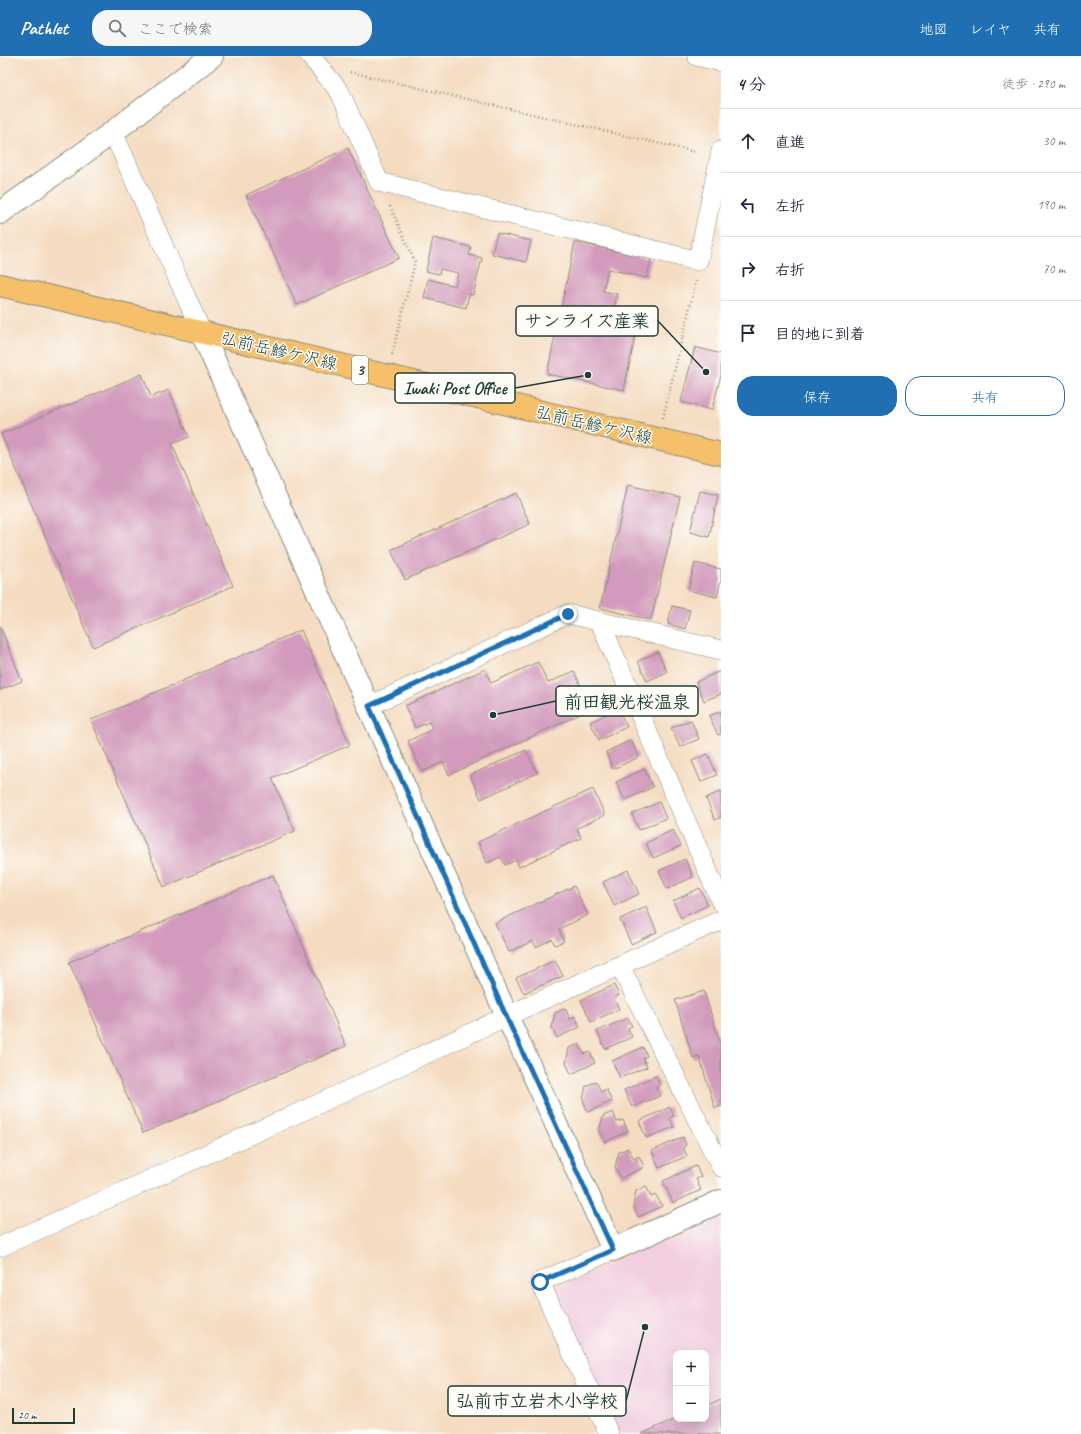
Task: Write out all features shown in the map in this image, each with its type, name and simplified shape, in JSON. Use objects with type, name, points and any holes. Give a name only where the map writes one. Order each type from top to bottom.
[{"type":"main road","name":"弘前岳鰺ケ沢線","points":[[0,285],[721,454]]},
{"type":"street","points":[[0,213],[113,132],[212,56]]},
{"type":"street","points":[[310,56],[340,92],[379,182],[698,261],[720,154]]},
{"type":"street","points":[[697,56],[721,62]]},
{"type":"street","points":[[113,132],[506,1016],[613,1250]]},
{"type":"street","points":[[369,706],[568,614],[721,650]]},
{"type":"street","points":[[600,622],[721,902]]},
{"type":"street","points":[[0,1247],[316,1105],[506,1016],[721,920]]},
{"type":"street","points":[[620,966],[721,1167]]},
{"type":"street","points":[[609,1434],[540,1282],[721,1201]]},
{"type":"path","points":[[343,70],[720,154]]},
{"type":"path","points":[[379,182],[415,262],[392,355]]},
{"type":"path","points":[[663,419],[698,270],[698,261]]},
{"type":"shaded area","points":[[721,1214],[721,1434],[619,1434],[556,1302],[557,1288]]},
{"type":"building","points":[[348,148],[399,258],[297,305],[246,195]]},
{"type":"building","points":[[497,233],[531,241],[526,262],[492,254]]},
{"type":"building","points":[[433,238],[471,247],[469,255],[482,258],[473,295],[469,294],[466,308],[424,298],[428,279],[455,286],[458,273],[440,269],[439,274],[426,271]]},
{"type":"building","points":[[575,242],[651,259],[647,278],[608,269],[603,291],[617,294],[614,308],[640,313],[624,390],[547,374]]},
{"type":"building","points":[[695,347],[721,354],[721,375],[712,410],[681,402]]},
{"type":"building","points":[[142,374],[151,397],[169,390],[189,437],[172,444],[233,586],[93,647],[1,434]]},
{"type":"building","points":[[628,485],[680,497],[651,620],[600,608]]},
{"type":"building","points":[[700,491],[718,495],[709,537],[690,532]]},
{"type":"building","points":[[516,493],[530,524],[405,580],[391,550]]},
{"type":"building","points":[[695,563],[721,569],[721,580],[717,597],[688,590]]},
{"type":"building","points":[[672,606],[690,610],[685,629],[668,624]]},
{"type":"building","points":[[0,626],[22,681],[0,690]]},
{"type":"building","points":[[301,630],[350,745],[272,778],[295,831],[164,887],[91,720]]},
{"type":"building","points":[[658,652],[667,672],[647,681],[638,661]]},
{"type":"building","points":[[538,662],[548,683],[574,671],[591,709],[449,775],[443,762],[422,772],[408,741],[433,729],[429,722],[415,728],[405,706],[485,669],[491,683]]},
{"type":"building","points":[[720,671],[721,694],[704,701],[696,682]]},
{"type":"building","points":[[618,709],[627,727],[599,740],[590,722]]},
{"type":"building","points":[[721,711],[721,734],[718,735],[709,716]]},
{"type":"building","points":[[691,720],[699,739],[680,747],[671,728]]},
{"type":"building","points":[[631,740],[639,757],[613,769],[606,752]]},
{"type":"building","points":[[526,750],[537,773],[481,799],[470,775]]},
{"type":"building","points":[[708,754],[717,775],[701,782],[692,761]]},
{"type":"building","points":[[644,769],[653,787],[625,800],[616,782]]},
{"type":"building","points":[[593,789],[605,815],[577,828],[581,838],[519,867],[516,860],[505,865],[501,857],[487,863],[478,842]]},
{"type":"building","points":[[721,791],[721,817],[715,820],[706,798]]},
{"type":"building","points":[[659,802],[666,818],[639,830],[632,814]]},
{"type":"building","points":[[673,830],[681,846],[653,858],[646,843]]},
{"type":"building","points":[[685,859],[693,877],[667,889],[659,871]]},
{"type":"building","points":[[628,870],[639,894],[614,906],[603,882]]},
{"type":"building","points":[[273,875],[346,1046],[143,1133],[69,962]]},
{"type":"building","points":[[574,886],[588,915],[559,929],[564,941],[555,945],[552,939],[536,947],[533,941],[509,952],[495,923]]},
{"type":"building","points":[[700,888],[708,905],[681,918],[673,901]]},
{"type":"building","points":[[646,907],[657,932],[631,944],[620,919]]},
{"type":"building","points":[[555,960],[563,976],[524,993],[516,978]]},
{"type":"building","points":[[614,985],[619,995],[614,998],[619,1009],[591,1022],[581,1000]]},
{"type":"building","points":[[704,991],[721,1046],[721,1106],[715,1108],[699,1056],[693,1058],[675,1000]]},
{"type":"building","points":[[565,1008],[570,1019],[575,1016],[580,1027],[557,1038],[552,1027],[555,1013]]},
{"type":"building","points":[[628,1018],[632,1026],[628,1028],[632,1037],[605,1049],[597,1031]]},
{"type":"building","points":[[579,1044],[584,1054],[590,1052],[595,1063],[571,1074],[566,1063],[569,1048]]},
{"type":"building","points":[[643,1047],[647,1056],[643,1058],[647,1067],[620,1078],[612,1061]]},
{"type":"building","points":[[656,1076],[660,1085],[656,1087],[660,1096],[632,1107],[624,1090]]},
{"type":"building","points":[[596,1081],[601,1092],[606,1089],[612,1101],[588,1112],[583,1100],[586,1086]]},
{"type":"building","points":[[670,1107],[674,1116],[670,1118],[674,1127],[646,1138],[639,1121]]},
{"type":"building","points":[[613,1112],[617,1122],[623,1120],[628,1131],[605,1142],[599,1131],[603,1116]]},
{"type":"building","points":[[683,1137],[686,1145],[683,1147],[687,1156],[659,1168],[652,1151]]},
{"type":"building","points":[[628,1148],[634,1159],[639,1156],[644,1167],[621,1178],[615,1167],[619,1152]]},
{"type":"building","points":[[696,1166],[701,1177],[696,1179],[701,1190],[673,1203],[663,1181]]},
{"type":"building","points":[[646,1186],[651,1197],[656,1195],[662,1206],[638,1217],[633,1206],[636,1191]]},
{"type":"building","points":[[721,1399],[721,1434],[641,1434],[673,1420],[673,1422],[709,1422],[709,1405]]},
{"type":"place","name":"サンライズ産業","points":[[706,372]]},
{"type":"place","name":"Iwaki Post Office","points":[[588,375]]},
{"type":"place","name":"前田観光桜温泉","points":[[493,715]]},
{"type":"place","name":"弘前市立岩木小学校","points":[[645,1327]]},
{"type":"route","points":[[540,1282],[613,1250],[506,1016],[369,706],[568,614]]}]
